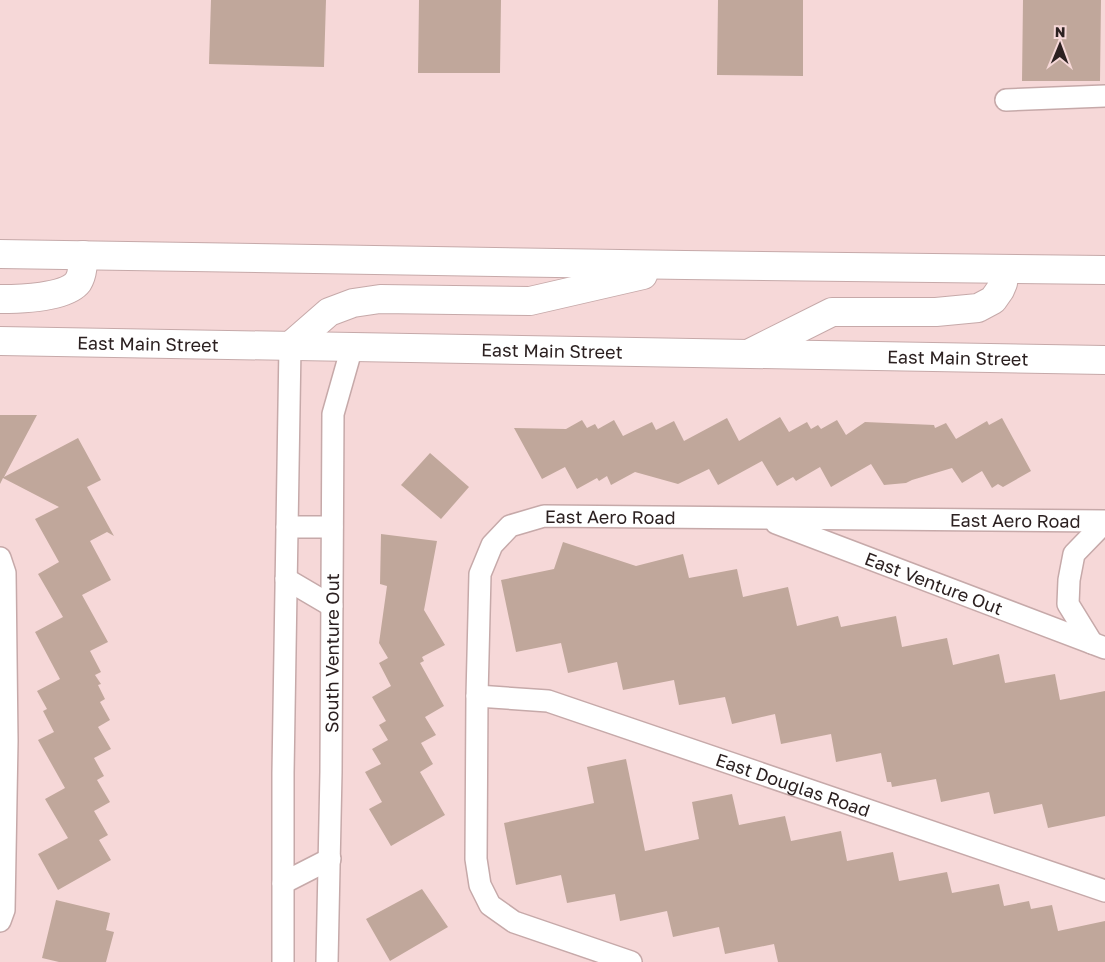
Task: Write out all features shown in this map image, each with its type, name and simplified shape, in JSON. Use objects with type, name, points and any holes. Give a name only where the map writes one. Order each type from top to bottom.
[{"type":"main road","points":[[0,254],[1105,270]]},
{"type":"main road","points":[[0,299],[49,296],[68,290],[78,282],[83,268],[83,255]]},
{"type":"main road","points":[[290,346],[329,312],[353,303],[380,299],[530,301],[685,265]]},
{"type":"main road","points":[[748,354],[832,312],[936,312],[978,308],[993,300],[1000,290],[1005,269]]},
{"type":"main road","name":"East Main Street","points":[[0,341],[1105,360]]},
{"type":"lane","points":[[1006,100],[1105,96]]},
{"type":"lane","points":[[282,962],[290,346]]},
{"type":"lane","name":"South Venture Out","points":[[327,962],[330,859],[332,414],[352,347]]},
{"type":"lane","name":"East Aero Road","points":[[631,962],[514,922],[490,905],[480,885],[476,858],[480,574],[492,545],[510,526],[544,516],[1105,522]]},
{"type":"lane","name":"East Venture Out","points":[[761,518],[1098,646]]},
{"type":"lane","points":[[1098,646],[1068,604],[1074,554],[1105,522]]},
{"type":"lane","points":[[287,527],[332,527]]},
{"type":"lane","points":[[0,558],[5,573],[4,910],[0,921]]},
{"type":"lane","points":[[286,579],[332,606]]},
{"type":"lane","name":"East Douglas Road","points":[[477,696],[548,701],[1105,890]]},
{"type":"lane","points":[[283,883],[330,859]]},
{"type":"building","points":[[211,0],[326,0],[324,67],[209,64]]},
{"type":"building","points":[[419,0],[501,0],[500,73],[418,73]]},
{"type":"building","points":[[718,0],[803,0],[803,76],[717,75]]},
{"type":"building","points":[[1023,0],[1101,0],[1100,81],[1022,81]]},
{"type":"building","points":[[0,415],[37,415],[4,477],[78,438],[101,480],[87,487],[114,536],[107,532],[90,541],[111,580],[82,595],[108,642],[90,651],[101,672],[95,675],[101,684],[98,685],[105,699],[100,702],[110,720],[98,727],[111,749],[94,758],[104,776],[97,780],[110,802],[94,811],[108,835],[99,840],[111,860],[58,890],[38,854],[68,838],[45,799],[65,788],[38,740],[54,732],[43,711],[47,709],[37,691],[60,679],[35,632],[63,617],[38,574],[59,562],[35,519],[59,507],[3,478],[0,484]]},
{"type":"building","points":[[780,417],[789,432],[807,422],[811,429],[818,425],[821,429],[837,420],[846,435],[865,422],[934,425],[935,428],[946,423],[956,439],[987,421],[989,425],[1002,418],[1031,471],[1003,487],[998,484],[992,488],[982,471],[962,483],[952,468],[906,483],[884,485],[871,464],[831,487],[820,467],[796,481],[793,477],[777,486],[762,461],[718,485],[709,469],[678,484],[635,472],[611,485],[607,476],[599,481],[597,478],[577,489],[565,467],[542,479],[514,428],[566,429],[582,420],[587,428],[595,424],[598,429],[614,420],[623,436],[652,422],[656,430],[674,421],[684,441],[727,418],[739,441]]},
{"type":"building","points":[[430,453],[469,487],[441,519],[401,485]]},
{"type":"building","points":[[381,534],[437,541],[424,610],[445,645],[422,657],[424,661],[420,663],[444,706],[425,717],[436,735],[421,743],[433,764],[420,772],[445,815],[391,846],[369,809],[382,802],[365,772],[381,764],[372,749],[388,740],[379,725],[386,721],[372,697],[391,686],[379,663],[388,658],[379,643],[387,586],[380,584]]},
{"type":"building","points":[[563,542],[636,566],[683,554],[689,578],[737,569],[743,597],[788,587],[797,626],[838,616],[841,627],[896,616],[902,647],[947,638],[953,665],[999,654],[1005,683],[1055,674],[1060,700],[1105,691],[1105,816],[1048,828],[1042,804],[994,814],[989,792],[941,802],[936,779],[892,787],[891,782],[887,782],[881,753],[836,762],[831,734],[781,744],[775,714],[732,724],[725,697],[679,705],[674,680],[623,690],[617,662],[568,673],[561,643],[516,652],[501,580],[554,569]]},
{"type":"building","points":[[626,759],[645,851],[699,839],[692,802],[732,794],[739,825],[785,816],[791,841],[841,831],[847,861],[893,852],[899,881],[947,872],[952,893],[999,884],[1004,906],[1029,901],[1031,909],[1052,905],[1058,931],[1105,921],[1105,962],[778,962],[774,944],[725,954],[719,927],[673,937],[667,911],[620,921],[615,894],[567,903],[561,875],[516,885],[504,823],[594,803],[587,767]]},
{"type":"building","points":[[422,889],[448,927],[390,961],[366,919]]},
{"type":"building","points":[[56,900],[110,913],[106,930],[114,932],[106,962],[59,962],[42,958]]}]
